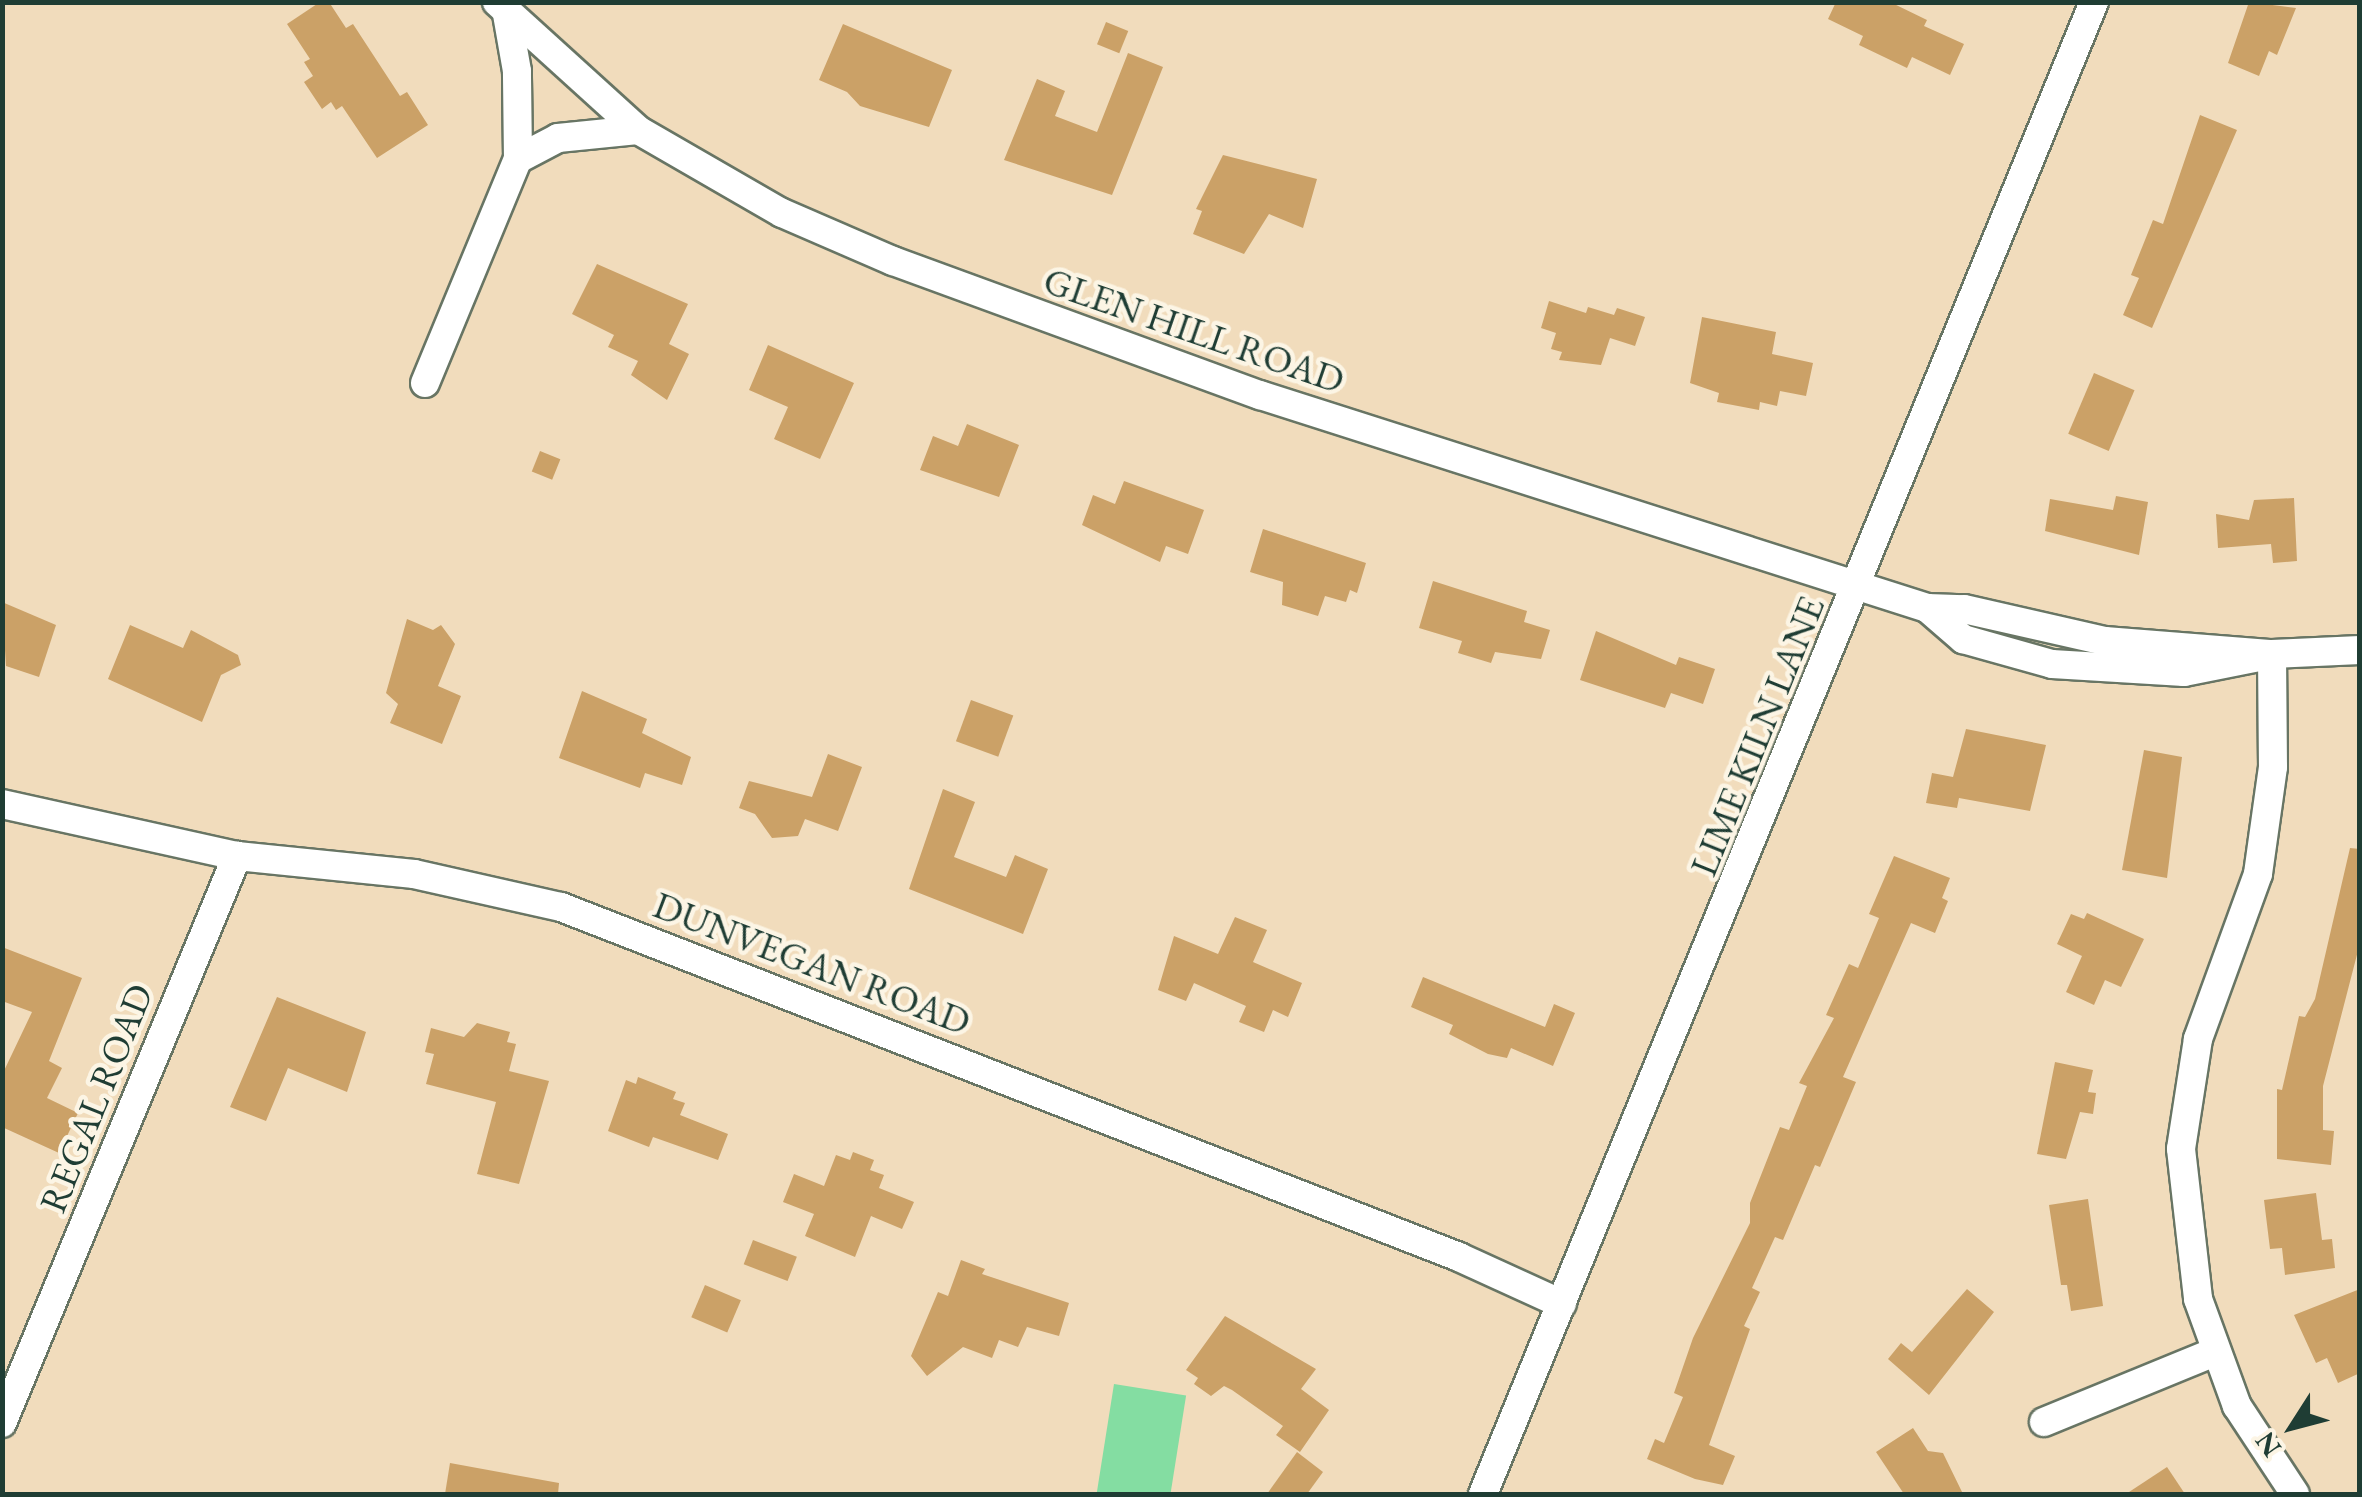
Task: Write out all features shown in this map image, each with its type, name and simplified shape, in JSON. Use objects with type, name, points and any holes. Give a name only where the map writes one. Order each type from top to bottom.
[{"type":"street","name":"LIME KILN LANE","points":[[1483,1494],[1860,585],[2094,2]]},
{"type":"street","name":"GLEN HILL ROAD","points":[[502,8],[638,130],[782,213],[1075,330],[1927,608],[1964,609],[2023,626],[2146,643],[2272,654],[2360,650]]},
{"type":"street","points":[[426,383],[518,159],[517,71],[502,8]]},
{"type":"street","points":[[518,159],[558,138],[638,130]]},
{"type":"street","name":"GLEN HILL ROAD","points":[[1927,608],[1964,639],[2017,655],[2146,672],[2229,668],[2272,654]]},
{"type":"street","points":[[2017,655],[2023,626]]},
{"type":"street","points":[[2146,643],[2146,672]]},
{"type":"street","points":[[2272,654],[2273,767],[2258,874],[2198,1039],[2181,1149],[2184,1222],[2216,1352],[2238,1406],[2295,1494]]},
{"type":"street","name":"DUNVEGAN ROAD","points":[[2,804],[237,856],[468,882],[560,907],[1460,1257],[1562,1304]]},
{"type":"street","name":"REGAL ROAD","points":[[2,1423],[237,856]]},
{"type":"street","points":[[2044,1422],[2216,1352]]},
{"type":"green space","points":[[1114,1384],[1186,1395],[1170,1494],[1097,1494]]},
{"type":"building","points":[[320,2],[329,2],[346,28],[353,24],[400,96],[407,92],[428,125],[377,158],[342,106],[336,110],[331,102],[322,109],[304,82],[313,76],[304,62],[310,59],[287,24]]},
{"type":"building","points":[[1836,2],[1890,2],[1927,20],[1924,26],[1964,44],[1950,75],[1912,57],[1907,68],[1859,45],[1863,36],[1828,19]]},
{"type":"building","points":[[2249,2],[2296,8],[2277,55],[2269,51],[2259,76],[2228,63]]},
{"type":"building","points":[[1106,22],[1128,31],[1119,53],[1097,44]]},
{"type":"building","points":[[843,24],[952,70],[929,127],[860,106],[847,92],[819,80]]},
{"type":"building","points":[[1128,53],[1163,67],[1112,195],[1004,160],[1037,79],[1065,91],[1055,116],[1097,132]]},
{"type":"building","points":[[2200,115],[2237,130],[2152,328],[2123,315],[2139,278],[2131,275],[2153,220],[2163,224]]},
{"type":"building","points":[[1223,155],[1317,179],[1303,228],[1269,214],[1244,254],[1193,234],[1202,211],[1196,209]]},
{"type":"building","points":[[597,264],[688,304],[669,344],[689,354],[667,400],[631,375],[638,361],[608,347],[614,335],[572,314]]},
{"type":"building","points":[[1549,301],[1586,313],[1588,307],[1614,315],[1617,308],[1645,317],[1635,346],[1610,338],[1601,365],[1559,360],[1562,352],[1551,349],[1556,333],[1541,328]]},
{"type":"building","points":[[1702,317],[1776,332],[1772,354],[1813,363],[1806,396],[1780,391],[1777,406],[1760,402],[1759,410],[1717,402],[1719,393],[1690,383]]},
{"type":"building","points":[[768,345],[854,383],[820,459],[774,439],[788,407],[749,390]]},
{"type":"building","points":[[2094,373],[2135,390],[2109,451],[2068,434]]},
{"type":"building","points":[[967,424],[1019,445],[999,497],[920,470],[933,436],[958,446]]},
{"type":"building","points":[[540,451],[560,459],[552,480],[532,471]]},
{"type":"building","points":[[1124,481],[1204,510],[1188,554],[1166,546],[1160,562],[1082,525],[1093,495],[1115,504]]},
{"type":"building","points":[[2116,496],[2148,502],[2139,555],[2045,531],[2050,499],[2113,510]]},
{"type":"building","points":[[2294,498],[2297,561],[2273,563],[2271,544],[2218,548],[2216,514],[2249,520],[2254,500]]},
{"type":"building","points":[[1263,529],[1366,563],[1357,593],[1350,590],[1346,602],[1325,596],[1318,616],[1282,605],[1283,582],[1250,572]]},
{"type":"building","points":[[1433,581],[1527,611],[1524,622],[1550,630],[1541,659],[1495,652],[1491,663],[1458,653],[1462,641],[1419,628]]},
{"type":"building","points":[[2,602],[56,625],[39,677],[6,666]]},
{"type":"building","points":[[407,619],[433,630],[441,625],[455,644],[438,686],[461,696],[442,744],[390,723],[398,704],[386,693]]},
{"type":"building","points":[[130,625],[183,648],[191,630],[238,655],[241,665],[221,675],[202,722],[108,679]]},
{"type":"building","points":[[1596,631],[1676,665],[1679,657],[1715,669],[1703,704],[1671,693],[1665,708],[1580,680]]},
{"type":"building","points":[[582,691],[647,719],[642,733],[691,757],[682,785],[645,773],[640,788],[559,758]]},
{"type":"building","points":[[971,700],[1013,715],[998,757],[956,741]]},
{"type":"building","points":[[1966,729],[2046,745],[2030,811],[1959,798],[1957,808],[1926,803],[1932,773],[1953,777]]},
{"type":"building","points":[[2144,750],[2182,757],[2167,878],[2122,870]]},
{"type":"building","points":[[828,754],[862,767],[838,831],[805,819],[798,836],[772,838],[755,814],[739,808],[749,781],[812,797]]},
{"type":"building","points":[[943,789],[975,802],[954,857],[1006,877],[1015,855],[1048,869],[1023,934],[909,889]]},
{"type":"building","points":[[2350,848],[2360,849],[2360,943],[2323,1086],[2323,1130],[2334,1131],[2331,1165],[2277,1159],[2277,1089],[2282,1090],[2299,1016],[2305,1017],[2315,999]]},
{"type":"building","points":[[1894,856],[1950,878],[1942,898],[1948,901],[1935,933],[1911,923],[1843,1077],[1856,1082],[1820,1167],[1815,1165],[1783,1240],[1775,1237],[1752,1288],[1760,1292],[1744,1326],[1750,1329],[1709,1445],[1735,1456],[1723,1485],[1695,1479],[1647,1459],[1655,1439],[1664,1443],[1683,1397],[1674,1393],[1693,1338],[1750,1223],[1750,1203],[1780,1127],[1789,1130],[1807,1086],[1799,1083],[1834,1018],[1826,1015],[1849,964],[1858,968],[1879,918],[1869,914]]},
{"type":"building","points":[[2087,913],[2144,939],[2121,987],[2105,980],[2094,1005],[2066,992],[2082,956],[2057,944],[2071,914],[2084,919]]},
{"type":"building","points":[[1235,917],[1267,930],[1253,962],[1302,983],[1288,1017],[1273,1010],[1264,1032],[1239,1022],[1246,1006],[1194,983],[1186,1001],[1158,990],[1174,936],[1218,954]]},
{"type":"building","points":[[2,947],[82,978],[49,1061],[62,1068],[47,1098],[78,1113],[59,1153],[2,1127],[2,1075],[32,1012],[2,1001]]},
{"type":"building","points":[[1423,977],[1545,1027],[1554,1004],[1575,1013],[1553,1066],[1511,1048],[1507,1058],[1488,1054],[1449,1034],[1453,1025],[1411,1007]]},
{"type":"building","points":[[277,997],[366,1032],[347,1092],[288,1068],[266,1121],[230,1107]]},
{"type":"building","points":[[477,1023],[510,1032],[507,1042],[516,1044],[509,1071],[549,1081],[519,1184],[477,1174],[496,1102],[426,1084],[434,1054],[425,1052],[431,1028],[464,1037]]},
{"type":"building","points":[[2055,1062],[2093,1070],[2088,1092],[2096,1093],[2093,1114],[2080,1112],[2066,1159],[2037,1154]]},
{"type":"building","points":[[638,1077],[676,1092],[673,1099],[685,1103],[680,1115],[728,1134],[718,1160],[653,1137],[649,1147],[608,1131],[626,1080],[636,1084]]},
{"type":"building","points":[[853,1152],[874,1160],[870,1170],[884,1175],[879,1188],[914,1202],[902,1229],[871,1216],[855,1257],[805,1236],[814,1214],[783,1202],[794,1174],[824,1186],[836,1155],[850,1160]]},
{"type":"building","points":[[2316,1193],[2322,1240],[2332,1239],[2335,1268],[2285,1275],[2282,1248],[2270,1249],[2264,1200]]},
{"type":"building","points":[[2088,1199],[2103,1306],[2071,1311],[2067,1285],[2061,1285],[2049,1205]]},
{"type":"building","points":[[753,1240],[797,1257],[788,1281],[744,1264]]},
{"type":"building","points":[[961,1260],[985,1269],[982,1274],[1069,1303],[1059,1336],[1027,1327],[1018,1347],[999,1340],[992,1358],[963,1347],[927,1376],[911,1356],[938,1292],[948,1296]]},
{"type":"building","points":[[705,1285],[741,1300],[727,1332],[691,1317]]},
{"type":"building","points":[[1967,1289],[1994,1312],[1929,1395],[1888,1359],[1901,1343],[1912,1352]]},
{"type":"building","points":[[2360,1289],[2360,1373],[2338,1383],[2327,1358],[2316,1363],[2294,1315]]},
{"type":"building","points":[[1225,1316],[1316,1369],[1301,1389],[1329,1410],[1300,1452],[1276,1435],[1283,1426],[1224,1386],[1211,1396],[1194,1384],[1198,1378],[1186,1370]]},
{"type":"building","points":[[1913,1428],[1928,1451],[1943,1453],[1963,1494],[1904,1494],[1876,1452]]},
{"type":"building","points":[[1297,1452],[1323,1472],[1307,1494],[1267,1494]]},
{"type":"building","points":[[450,1463],[559,1483],[558,1494],[445,1494]]},
{"type":"building","points":[[2167,1467],[2185,1494],[2126,1494]]}]
